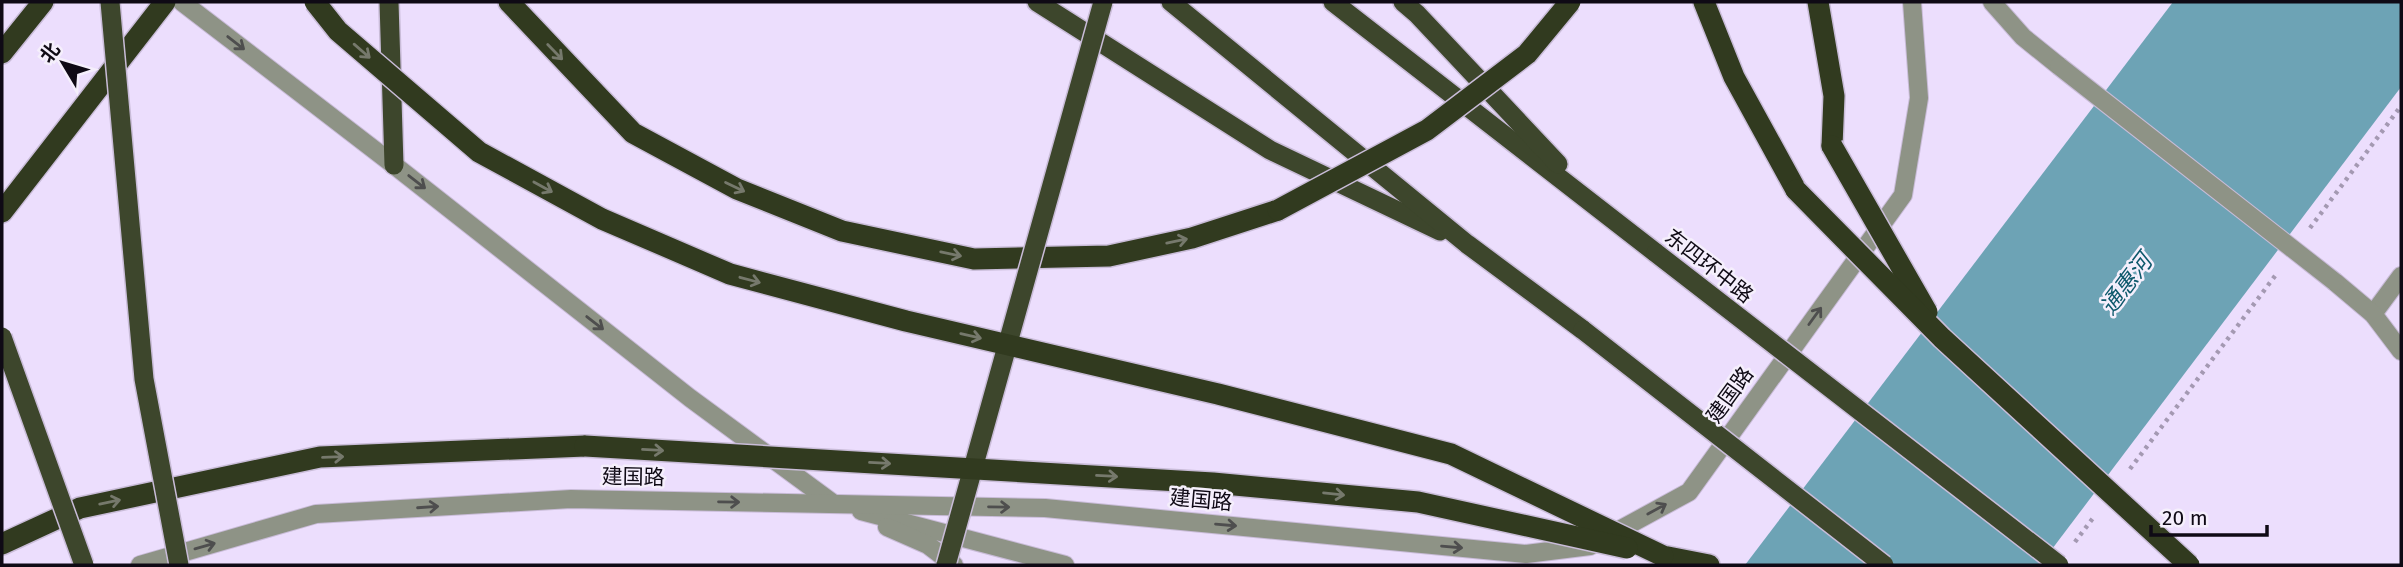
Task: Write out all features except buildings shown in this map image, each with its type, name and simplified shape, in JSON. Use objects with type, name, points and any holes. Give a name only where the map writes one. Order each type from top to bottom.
[{"type":"highway","points":[[2,53],[43,2]]},
{"type":"highway","points":[[110,2],[144,379],[179,565]]},
{"type":"highway","points":[[2,212],[165,2]]},
{"type":"highway","points":[[315,2],[338,31],[479,152],[602,219],[730,274],[906,321],[1218,394],[1451,454],[1663,556]]},
{"type":"highway","points":[[389,2],[394,165]]},
{"type":"highway","points":[[509,2],[634,133],[737,189],[842,231],[974,259],[1109,256],[1192,238],[1278,210],[1427,130],[1527,54],[1570,2]]},
{"type":"highway","points":[[1037,2],[1270,150],[1466,243]]},
{"type":"highway","points":[[946,565],[1103,2]]},
{"type":"highway","points":[[1171,2],[1466,243],[1583,330],[1885,565]]},
{"type":"highway","name":"东四环中路","points":[[1333,2],[2059,565]]},
{"type":"highway","points":[[1403,2],[1599,209]]},
{"type":"highway","points":[[1704,2],[1734,77],[1796,190],[1942,338],[2189,565]]},
{"type":"highway","points":[[1818,2],[1834,96],[1832,146],[1942,338]]},
{"type":"highway","points":[[2,337],[84,565]]},
{"type":"highway","points":[[2,544],[80,508],[320,457],[585,446],[1213,483],[1418,502],[1709,565]]},
{"type":"street","points":[[182,2],[690,398],[833,503],[928,545],[954,565]]},
{"type":"street","name":"建国路","points":[[140,565],[316,514],[571,499],[1045,508],[1526,554],[1590,546],[1689,492],[1903,195],[1919,98],[1912,2]]},
{"type":"street","points":[[1992,2],[2023,37],[2373,314],[2401,351]]},
{"type":"street","points":[[2373,314],[2401,276]]},
{"type":"street","points":[[833,503],[1065,565]]},
{"type":"path","points":[[2309,229],[2401,106]]},
{"type":"path","points":[[2125,476],[2284,263]]},
{"type":"path","points":[[2075,543],[2100,509]]},
{"type":"water","name":"通惠河","points":[[2173,2],[2401,2],[2401,87],[2040,565],[1745,565]]}]
